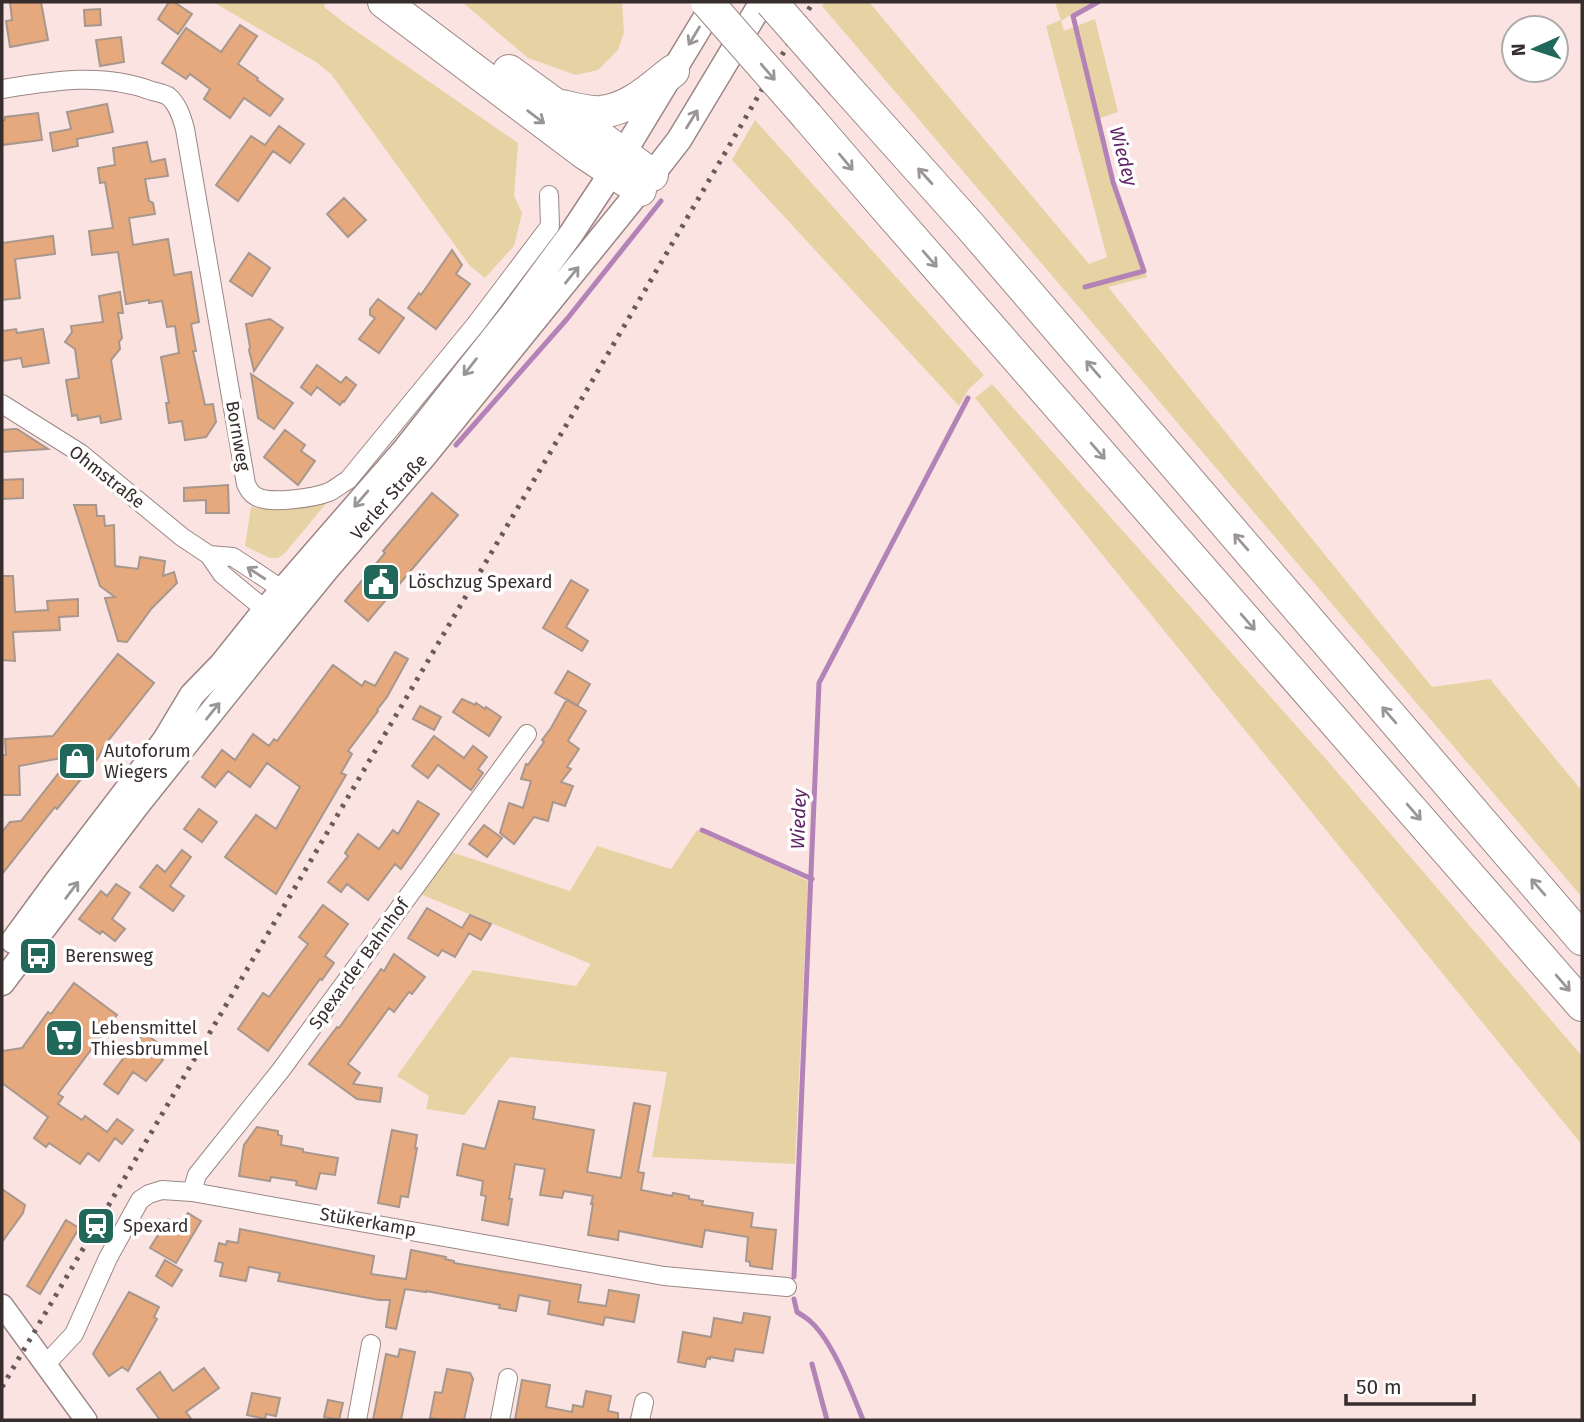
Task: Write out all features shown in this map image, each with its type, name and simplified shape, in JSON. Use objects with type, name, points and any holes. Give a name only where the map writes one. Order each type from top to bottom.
[{"type":"highway","points":[[384,2],[583,152],[618,162]]},
{"type":"highway","points":[[410,2],[557,104],[618,162],[646,183]]},
{"type":"highway","points":[[707,2],[1582,1005]]},
{"type":"highway","points":[[771,2],[980,238],[1582,939]]},
{"type":"highway","points":[[557,104],[600,112],[618,108],[636,100],[673,71]]},
{"type":"main road","name":"Verler Straße","points":[[3,972],[57,881],[165,740],[192,695],[274,616],[290,597],[504,324],[571,233],[618,162],[715,2]]},
{"type":"main road","name":"Verler Straße","points":[[290,597],[421,460],[646,183],[679,140],[761,2]]},
{"type":"street","name":"Bornweg","points":[[2,89],[66,79],[139,85],[167,96],[181,113],[246,484],[253,495],[267,500],[314,496],[328,492],[348,480],[476,324],[550,226],[550,195]]},
{"type":"street","name":"Ohmstraße","points":[[2,404],[80,453],[182,537],[209,555],[222,573],[274,616]]},
{"type":"street","name":"Ohmstraße","points":[[209,555],[233,558],[290,597]]},
{"type":"street","name":"Spexarder Bahnhof","points":[[192,1192],[197,1174],[281,1070],[527,734]]},
{"type":"street","name":"Stükerkamp","points":[[46,1364],[74,1334],[107,1258],[140,1200],[162,1190],[192,1192],[664,1276],[787,1287]]},
{"type":"street","points":[[2,1305],[86,1420]]},
{"type":"street","points":[[357,1420],[371,1344]]},
{"type":"street","points":[[500,1420],[508,1378]]},
{"type":"shaded area","points":[[213,2],[326,2],[324,7],[343,22],[518,143],[514,196],[522,213],[514,246],[485,278],[470,266],[331,74],[316,62]]},
{"type":"shaded area","points":[[462,2],[622,2],[624,32],[618,50],[598,70],[576,75],[528,58]]},
{"type":"shaded area","points":[[824,2],[869,2],[1089,264],[1107,257],[1046,26],[1061,20],[1055,2],[1091,2],[1061,21],[1064,31],[1095,19],[1118,112],[1100,118],[1115,181],[1147,277],[1108,287],[1432,687],[1490,679],[1582,791],[1582,897],[822,6]]},
{"type":"shaded area","points":[[755,120],[984,375],[968,390],[959,406],[732,160]]},
{"type":"shaded area","points":[[992,384],[1325,758],[1582,1056],[1582,1145],[975,398]]},
{"type":"shaded area","points":[[329,500],[278,558],[270,558],[245,546],[251,507],[290,509]]},
{"type":"shaded area","points":[[697,830],[808,881],[795,1164],[652,1157],[667,1072],[510,1057],[464,1115],[426,1109],[429,1096],[397,1076],[473,970],[576,986],[591,964],[420,894],[451,852],[570,891],[597,846],[671,869]]},
{"type":"building","points":[[10,2],[41,2],[48,40],[10,47],[6,21],[12,20]]},
{"type":"building","points":[[169,2],[174,2],[192,14],[178,34],[158,19]]},
{"type":"building","points":[[100,9],[101,25],[85,26],[84,10]]},
{"type":"building","points":[[240,25],[257,36],[238,64],[283,99],[270,116],[244,98],[230,118],[204,99],[210,89],[190,74],[186,79],[162,63],[186,28],[221,52]]},
{"type":"building","points":[[121,37],[124,62],[100,66],[96,40]]},
{"type":"building","points":[[107,104],[113,132],[77,139],[78,146],[53,151],[50,133],[71,129],[67,112]]},
{"type":"building","points":[[38,113],[42,140],[2,145],[2,121],[5,117]]},
{"type":"building","points":[[279,126],[304,144],[290,163],[273,151],[238,201],[216,185],[251,136],[265,145]]},
{"type":"building","points":[[147,142],[151,162],[165,159],[168,176],[145,179],[149,201],[153,203],[155,214],[129,218],[133,245],[168,239],[174,275],[191,272],[199,322],[191,324],[196,351],[193,351],[205,405],[213,404],[216,422],[206,437],[185,440],[182,421],[169,423],[166,403],[169,403],[161,357],[179,353],[175,326],[167,327],[162,301],[126,304],[118,252],[92,255],[89,231],[113,228],[105,182],[100,183],[98,168],[115,165],[113,148]]},
{"type":"building","points":[[344,198],[366,220],[348,237],[327,214]]},
{"type":"building","points":[[53,236],[55,254],[15,259],[20,298],[2,300],[2,243]]},
{"type":"building","points":[[452,250],[462,265],[456,274],[470,284],[436,329],[408,308],[419,293],[421,295]]},
{"type":"building","points":[[249,253],[270,268],[252,296],[230,281]]},
{"type":"building","points":[[120,292],[123,313],[118,313],[122,338],[119,342],[120,349],[111,360],[121,419],[101,423],[100,416],[78,420],[77,415],[72,416],[66,380],[79,378],[75,349],[65,342],[72,332],[71,326],[103,322],[99,296]]},
{"type":"building","points":[[378,299],[404,318],[379,353],[359,339],[375,318],[370,315],[370,309]]},
{"type":"building","points":[[270,319],[283,328],[254,371],[246,324]]},
{"type":"building","points":[[16,329],[17,333],[43,329],[49,363],[23,367],[21,358],[2,361],[2,331]]},
{"type":"building","points":[[317,365],[341,383],[346,377],[356,385],[340,405],[317,387],[311,395],[301,387]]},
{"type":"building","points":[[251,374],[293,403],[274,429],[258,418]]},
{"type":"building","points":[[17,429],[48,449],[2,452],[2,430]]},
{"type":"building","points":[[285,430],[305,445],[301,451],[315,461],[298,485],[264,457]]},
{"type":"building","points":[[23,479],[23,498],[2,499],[2,480]]},
{"type":"building","points":[[228,485],[229,513],[206,513],[206,500],[184,501],[184,488]]},
{"type":"building","points":[[432,493],[458,515],[368,621],[345,601]]},
{"type":"building","points":[[74,505],[96,505],[97,516],[104,516],[105,526],[114,525],[115,566],[138,569],[140,557],[165,561],[163,576],[174,572],[177,583],[152,608],[127,642],[118,641],[105,598],[115,597],[100,586]]},
{"type":"building","points":[[2,576],[13,576],[15,612],[48,610],[47,601],[78,599],[78,616],[59,617],[60,630],[13,632],[15,661],[2,660]]},
{"type":"building","points":[[571,580],[588,590],[566,627],[588,641],[582,651],[543,628]]},
{"type":"building","points":[[395,652],[408,659],[378,711],[348,751],[352,754],[341,773],[346,775],[276,894],[225,857],[256,815],[276,829],[300,787],[267,763],[250,787],[228,771],[215,787],[202,777],[222,750],[235,760],[253,734],[269,746],[274,739],[277,741],[333,665],[362,686],[365,681],[375,686]]},
{"type":"building","name":"Autoforum Wiegers","points":[[118,654],[154,683],[104,746],[98,758],[2,874],[2,832],[10,822],[21,821],[72,756],[19,766],[20,795],[2,795],[2,755],[6,755],[5,739],[53,736]]},
{"type":"building","points":[[568,671],[590,684],[577,706],[555,693]]},
{"type":"building","points":[[462,699],[485,709],[486,707],[501,717],[489,736],[453,712]]},
{"type":"building","points":[[567,699],[586,711],[568,741],[579,749],[567,767],[571,769],[561,782],[573,786],[565,806],[553,802],[548,821],[534,817],[514,844],[500,833],[509,803],[523,808],[531,781],[521,779],[526,764],[528,765],[544,742],[542,740]]},
{"type":"building","points":[[420,706],[441,717],[434,730],[413,719]]},
{"type":"building","points":[[434,736],[464,758],[473,746],[487,757],[478,769],[483,773],[471,790],[438,765],[428,778],[412,766]]},
{"type":"building","points":[[418,801],[439,814],[401,869],[395,864],[368,900],[347,884],[341,892],[328,882],[348,856],[345,853],[358,834],[379,849],[393,830],[398,834]]},
{"type":"building","points":[[199,809],[217,822],[202,842],[184,829]]},
{"type":"building","points":[[484,825],[502,838],[487,857],[469,844]]},
{"type":"building","points":[[182,850],[191,857],[170,886],[184,896],[173,911],[140,887],[157,865],[165,872]]},
{"type":"building","points":[[116,884],[130,893],[112,919],[125,929],[115,941],[79,919],[101,891],[107,896]]},
{"type":"building","points":[[323,905],[348,924],[325,956],[334,963],[268,1051],[238,1029],[263,993],[269,997],[308,944],[299,937]]},
{"type":"building","points":[[427,908],[462,928],[470,915],[491,924],[481,940],[469,933],[455,957],[442,950],[438,956],[408,938]]},
{"type":"building","points":[[394,954],[425,977],[394,1012],[389,1008],[348,1064],[360,1073],[353,1084],[382,1088],[380,1102],[357,1099],[309,1064],[337,1027],[339,1028],[381,969],[384,971]]},
{"type":"building","points":[[74,983],[117,1015],[58,1094],[63,1097],[58,1104],[82,1120],[85,1116],[107,1132],[117,1119],[133,1130],[122,1144],[115,1138],[99,1161],[88,1153],[80,1164],[49,1143],[46,1147],[34,1138],[48,1117],[2,1083],[2,1051],[22,1048],[48,1012],[51,1014]]},
{"type":"building","points":[[144,1033],[168,1050],[146,1081],[133,1072],[118,1094],[104,1084]]},
{"type":"building","points":[[499,1101],[535,1107],[533,1119],[594,1130],[587,1172],[621,1178],[634,1103],[650,1106],[638,1172],[644,1173],[641,1190],[672,1196],[673,1193],[689,1196],[689,1199],[703,1201],[702,1205],[753,1213],[751,1227],[776,1230],[772,1269],[750,1266],[750,1262],[746,1261],[748,1237],[705,1230],[702,1247],[619,1231],[618,1240],[588,1235],[593,1196],[564,1191],[562,1198],[540,1195],[545,1169],[515,1164],[508,1225],[482,1220],[486,1196],[481,1195],[483,1181],[457,1175],[463,1144],[485,1149]]},
{"type":"building","points":[[257,1127],[278,1131],[278,1135],[282,1136],[281,1145],[338,1158],[335,1175],[320,1173],[316,1189],[296,1185],[297,1181],[271,1177],[270,1181],[239,1176],[244,1145]]},
{"type":"building","points":[[392,1130],[417,1135],[408,1197],[401,1196],[399,1207],[378,1203]]},
{"type":"building","points":[[2,1189],[25,1205],[23,1213],[2,1242]]},
{"type":"building","points":[[188,1213],[201,1221],[176,1263],[150,1248],[168,1219],[180,1226]]},
{"type":"building","points":[[66,1220],[79,1228],[40,1294],[27,1286]]},
{"type":"building","points":[[240,1229],[374,1256],[371,1274],[406,1279],[411,1250],[446,1257],[445,1259],[454,1263],[581,1285],[578,1302],[606,1306],[609,1290],[639,1295],[634,1322],[605,1317],[603,1325],[548,1314],[550,1301],[519,1295],[516,1311],[499,1308],[500,1305],[405,1289],[396,1329],[386,1327],[390,1300],[278,1281],[280,1273],[249,1267],[246,1281],[220,1276],[223,1263],[215,1261],[219,1243],[238,1243]]},
{"type":"building","points":[[165,1260],[182,1270],[172,1286],[156,1276]]},
{"type":"building","points":[[129,1292],[159,1307],[154,1317],[157,1319],[128,1371],[122,1367],[109,1376],[93,1354]]},
{"type":"building","points":[[744,1313],[770,1317],[763,1353],[735,1349],[733,1361],[710,1357],[707,1358],[705,1367],[678,1362],[683,1332],[711,1337],[714,1318],[742,1323]]},
{"type":"building","points":[[400,1349],[415,1352],[401,1420],[373,1420],[386,1354],[398,1357]]},
{"type":"building","points":[[204,1368],[219,1388],[186,1412],[192,1420],[160,1420],[137,1389],[160,1372],[173,1391]]},
{"type":"building","points":[[447,1369],[470,1373],[473,1379],[464,1420],[430,1418],[435,1392],[442,1393]]},
{"type":"building","points":[[522,1380],[550,1385],[546,1407],[572,1412],[573,1405],[583,1407],[586,1391],[611,1396],[608,1411],[618,1413],[618,1420],[515,1420]]},
{"type":"building","points":[[252,1393],[280,1398],[276,1416],[266,1414],[265,1419],[247,1415]]},
{"type":"building","points":[[328,1400],[343,1403],[339,1420],[324,1417]]},
{"type":"waterway","name":"Wiedey","points":[[1085,287],[1144,271],[1113,182],[1073,16],[1098,2]]},
{"type":"waterway","points":[[456,445],[567,319],[661,201]]},
{"type":"waterway","name":"Wiedey","points":[[794,1277],[819,683],[968,398]]},
{"type":"waterway","points":[[702,830],[812,879]]},
{"type":"waterway","name":"Wiedey","points":[[794,1299],[797,1312],[819,1331],[834,1354],[863,1420]]},
{"type":"waterway","points":[[812,1364],[827,1420]]},
{"type":"railway","points":[[2,1387],[813,2]]},
{"type":"place","name":"Löschzug Spexard","points":[[381,582]]},
{"type":"place","name":"Autoforum Wiegers","points":[[77,761]]},
{"type":"place","name":"Berensweg","points":[[38,956]]},
{"type":"place","name":"Lebensmittel Thiesbrummel","points":[[64,1038]]},
{"type":"place","name":"Spexard","points":[[96,1226]]}]
